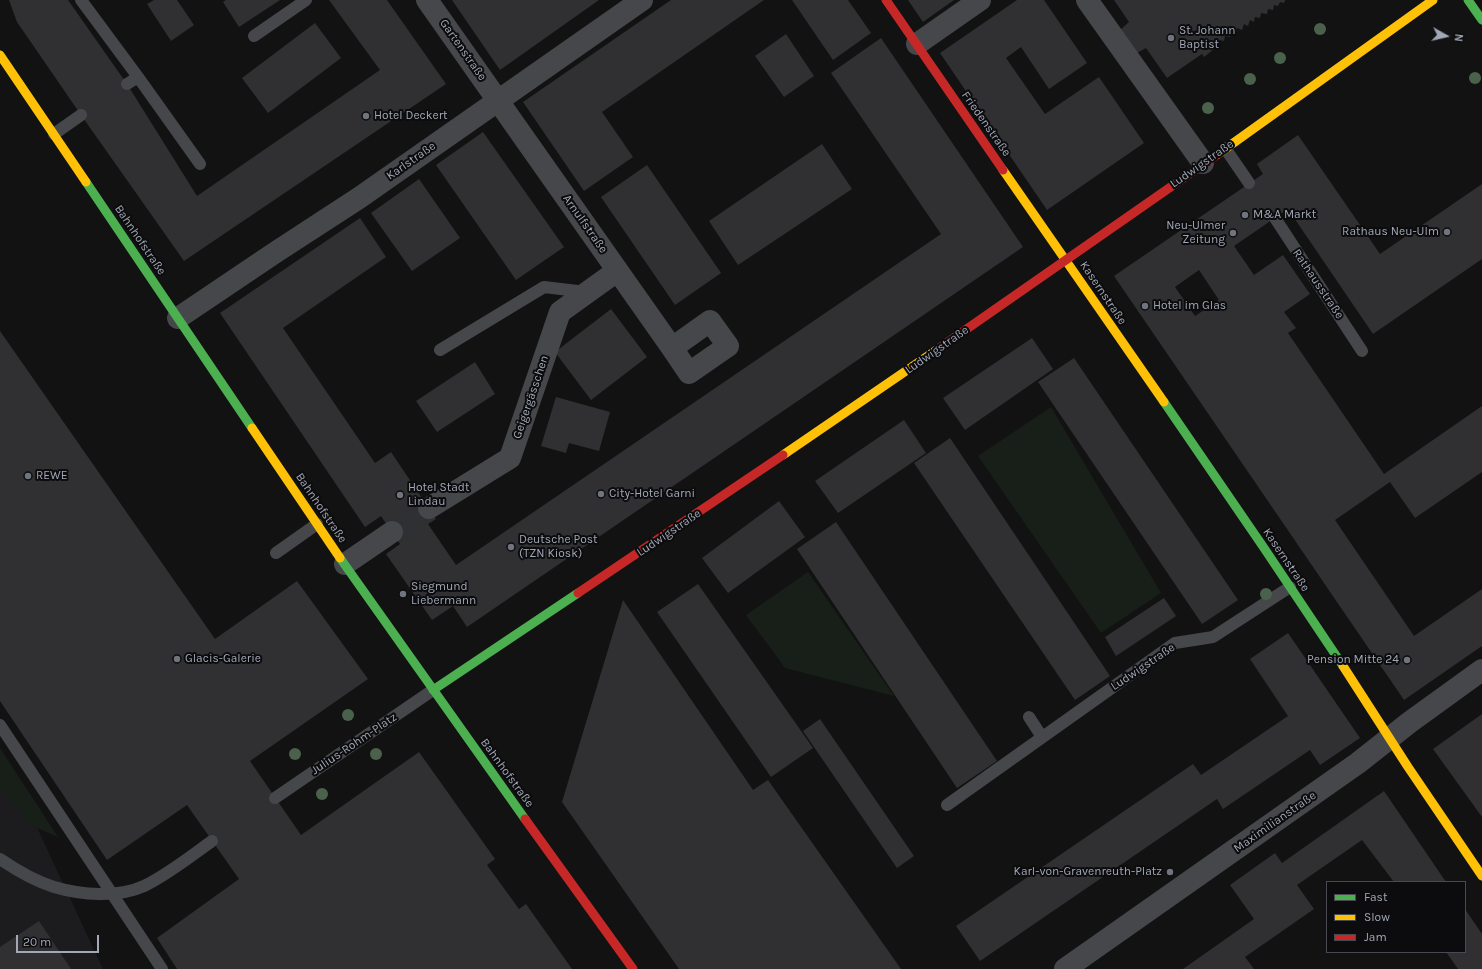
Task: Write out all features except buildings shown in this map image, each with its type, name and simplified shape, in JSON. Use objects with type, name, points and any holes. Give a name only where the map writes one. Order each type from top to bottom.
[{"type":"street","name":"Gartenstraße","points":[[427,0],[498,101]]},
{"type":"street","name":"Karlstraße","points":[[178,318],[359,198],[642,0]]},
{"type":"street","name":"Friedenstraße","points":[[886,0],[1067,261]]},
{"type":"street","points":[[917,44],[980,0]]},
{"type":"street","points":[[1087,0],[1203,164]]},
{"type":"street","name":"Ludwigstraße","points":[[433,690],[797,447],[1067,261],[1433,0]]},
{"type":"street","points":[[1468,0],[1482,20]]},
{"type":"street","name":"Bahnhofstraße","points":[[0,55],[317,524],[433,690],[633,969]]},
{"type":"street","name":"Arnulfstraße","points":[[498,101],[672,348]]},
{"type":"street","name":"Kasernstraße","points":[[1067,261],[1290,587],[1390,737],[1408,767],[1482,876]]},
{"type":"street","name":"Geigergässchen","points":[[429,508],[510,458],[560,312],[617,271]]},
{"type":"street","points":[[345,564],[392,532]]},
{"type":"street","name":"Maximilianstraße","points":[[1065,969],[1091,962],[1352,768],[1390,737],[1482,670]]},
{"type":"lane","points":[[81,0],[200,164]]},
{"type":"lane","points":[[254,36],[306,0]]},
{"type":"lane","points":[[127,84],[138,77]]},
{"type":"lane","points":[[54,134],[81,115]]},
{"type":"lane","points":[[1225,148],[1250,183]]},
{"type":"lane","name":"Rathausstraße","points":[[1274,218],[1362,351]]},
{"type":"lane","points":[[440,350],[544,287],[588,292]]},
{"type":"lane","points":[[276,553],[317,524]]},
{"type":"lane","name":"Ludwigstraße","points":[[947,805],[1174,643],[1213,637],[1290,587]]},
{"type":"lane","name":"Julius-Rohm-Platz","points":[[275,798],[433,690]]},
{"type":"lane","points":[[1029,717],[1042,737]]},
{"type":"lane","points":[[0,725],[162,969]]},
{"type":"lane","points":[[0,859],[33,879],[54,887],[92,893],[112,893],[129,891],[156,880],[212,841]]},
{"type":"shaded area","points":[[1051,407],[1161,593],[1101,633],[978,456]]},
{"type":"shaded area","points":[[808,572],[894,696],[785,668],[746,615]]},
{"type":"shaded area","points":[[0,748],[58,837],[32,826],[9,800],[0,786]]},
{"type":"shaded area","points":[[0,770],[34,821],[103,969],[0,969]]},
{"type":"tunnel","points":[[392,532],[429,508]]},
{"type":"traffic: fast","points":[[1468,0],[1482,20]]},
{"type":"traffic: fast","points":[[86,182],[252,428]]},
{"type":"traffic: fast","points":[[1164,402],[1343,666]]},
{"type":"traffic: fast","points":[[340,558],[525,819]]},
{"type":"traffic: fast","points":[[433,690],[578,593]]},
{"type":"traffic: slow","points":[[1218,154],[1433,0]]},
{"type":"traffic: slow","points":[[0,55],[86,182]]},
{"type":"traffic: slow","points":[[1003,170],[1164,402]]},
{"type":"traffic: slow","points":[[783,455],[938,349]]},
{"type":"traffic: slow","points":[[252,428],[340,558]]},
{"type":"traffic: slow","points":[[1343,666],[1408,767],[1482,876]]},
{"type":"traffic: jam","points":[[886,0],[1003,170]]},
{"type":"traffic: jam","points":[[938,349],[1218,154]]},
{"type":"traffic: jam","points":[[578,593],[783,455]]},
{"type":"traffic: jam","points":[[525,819],[633,969]]},
{"type":"place","name":"St. Johann Baptist","points":[[1171,38]]},
{"type":"place","name":"Hotel Deckert","points":[[366,116]]},
{"type":"place","name":"M&A Markt","points":[[1245,215]]},
{"type":"place","name":"Rathaus Neu-Ulm","points":[[1447,232]]},
{"type":"place","name":"Neu-Ulmer Zeitung","points":[[1233,233]]},
{"type":"place","name":"Hotel im Glas","points":[[1145,306]]},
{"type":"place","name":"REWE","points":[[28,476]]},
{"type":"place","name":"City-Hotel Garni","points":[[601,494]]},
{"type":"place","name":"Hotel Stadt Lindau","points":[[400,495]]},
{"type":"place","name":"Deutsche Post (TZN Kiosk)","points":[[511,547]]},
{"type":"place","name":"Siegmund Liebermann","points":[[403,594]]},
{"type":"place","name":"Glacis-Galerie","points":[[177,659]]},
{"type":"place","name":"Pension Mitte 24","points":[[1407,660]]},
{"type":"place","name":"Karl-von-Gravenreuth-Platz","points":[[1170,872]]}]
